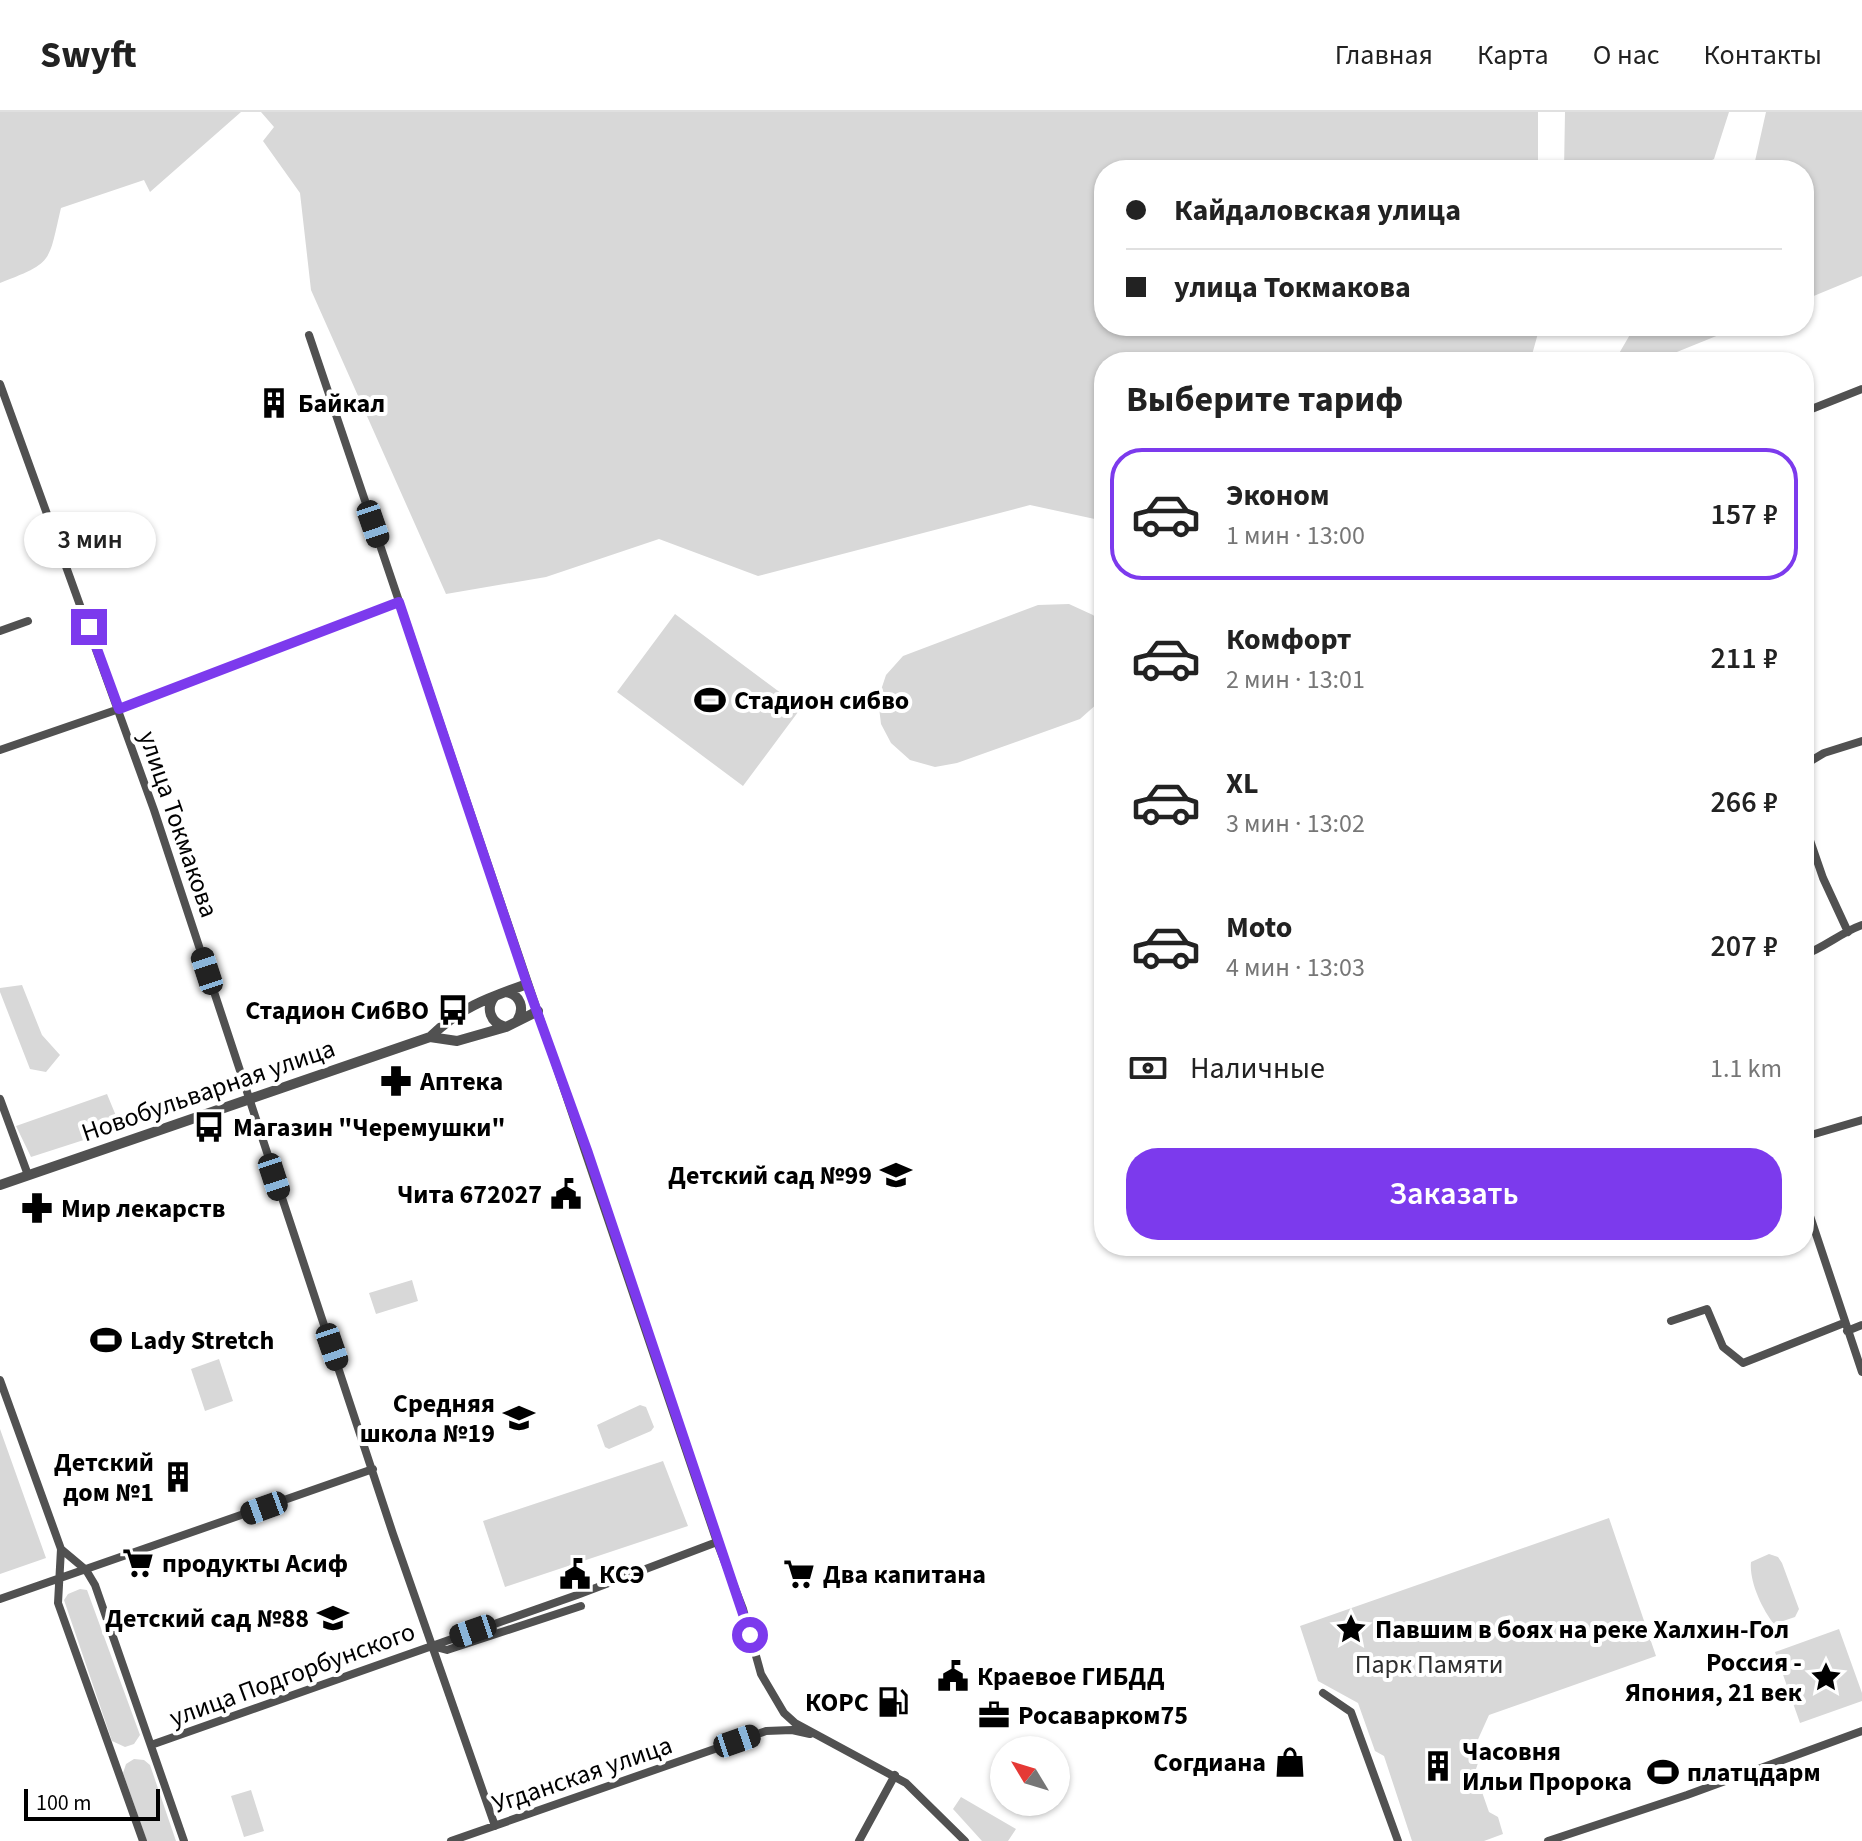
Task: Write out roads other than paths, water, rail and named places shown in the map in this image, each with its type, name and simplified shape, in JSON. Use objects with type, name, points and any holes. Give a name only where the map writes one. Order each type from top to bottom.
[{"type":"street","points":[[309,335],[717,1542],[743,1609],[761,1674],[784,1713],[795,1723],[895,1775],[917,1792],[965,1841]]},
{"type":"street","name":"улица Токмакова","points":[[0,384],[119,709],[431,1646],[495,1826]]},
{"type":"street","points":[[1814,408],[1862,389]]},
{"type":"street","points":[[0,409],[10,411]]},
{"type":"street","points":[[0,750],[119,709],[399,602]]},
{"type":"street","points":[[0,631],[28,621]]},
{"type":"street","points":[[1814,759],[1862,741]]},
{"type":"street","points":[[1814,852],[1848,932]]},
{"type":"street","points":[[1814,951],[1862,925]]},
{"type":"street","points":[[430,1037],[452,1016],[527,984]]},
{"type":"street","points":[[500,994],[490,1005],[492,1018],[496,1023],[511,1025]]},
{"type":"street","points":[[500,994],[516,995],[520,1001],[522,1013],[511,1025]]},
{"type":"street","points":[[430,1037],[457,1041],[511,1025],[538,1011]]},
{"type":"street","name":"Новобульварная улица","points":[[0,1185],[430,1037]]},
{"type":"street","points":[[0,1099],[28,1175]]},
{"type":"street","points":[[1814,1134],[1862,1120]]},
{"type":"street","points":[[1814,1229],[1862,1372]]},
{"type":"street","points":[[1671,1321],[1707,1309],[1723,1347],[1743,1363],[1845,1327],[1862,1325]]},
{"type":"street","points":[[0,1380],[61,1549],[58,1603],[143,1841]]},
{"type":"street","points":[[0,1599],[373,1469]]},
{"type":"street","name":"улица Подгорбунского","points":[[151,1745],[577,1595],[717,1542]]},
{"type":"street","points":[[61,1549],[86,1570],[95,1585],[184,1841]]},
{"type":"street","points":[[431,1646],[447,1650],[581,1606]]},
{"type":"street","points":[[1323,1693],[1351,1712],[1398,1841]]},
{"type":"street","name":"Угданская улица","points":[[451,1841],[766,1731],[792,1730],[819,1736]]},
{"type":"street","points":[[1548,1841],[1687,1795],[1862,1731]]},
{"type":"street","points":[[859,1841],[895,1775]]},
{"type":"place","name":"Байкал","points":[[274,403]]},
{"type":"place","name":"Стадион сибво","points":[[710,700]]},
{"type":"place","name":"Стадион СибВО","points":[[453,1010]]},
{"type":"place","name":"Аптека","points":[[396,1081]]},
{"type":"place","name":"Магазин \"Черемушки\"","points":[[209,1127]]},
{"type":"place","name":"Детский сад №99","points":[[896,1175]]},
{"type":"place","name":"Чита 672027","points":[[566,1194]]},
{"type":"place","name":"Мир лекарств","points":[[37,1208]]},
{"type":"place","name":"Lady Stretch","points":[[106,1340]]},
{"type":"place","name":"Средняя школа №19","points":[[519,1418]]},
{"type":"place","name":"Детский дом №1","points":[[178,1477]]},
{"type":"place","name":"продукты Асиф","points":[[138,1563]]},
{"type":"place","name":"КСЭ","points":[[575,1574]]},
{"type":"place","name":"Два капитана","points":[[799,1574]]},
{"type":"place","name":"Детский сад №88","points":[[333,1618]]},
{"type":"place","name":"Павшим в боях на реке Халхин-Гол","points":[[1351,1629]]},
{"type":"place","name":"Краевое ГИБДД","points":[[953,1676]]},
{"type":"place","name":"Россия - Япония, 21 век","points":[[1826,1677]]},
{"type":"place","name":"КОРС","points":[[893,1702]]},
{"type":"place","name":"Росаварком75","points":[[994,1715]]},
{"type":"place","name":"Согдиана","points":[[1290,1762]]},
{"type":"place","name":"Часовня Ильи Пророка","points":[[1438,1766]]},
{"type":"place","name":"платцдарм","points":[[1663,1772]]},
{"type":"park label","name":"Парк Памяти","points":[[1429,1664]]}]
